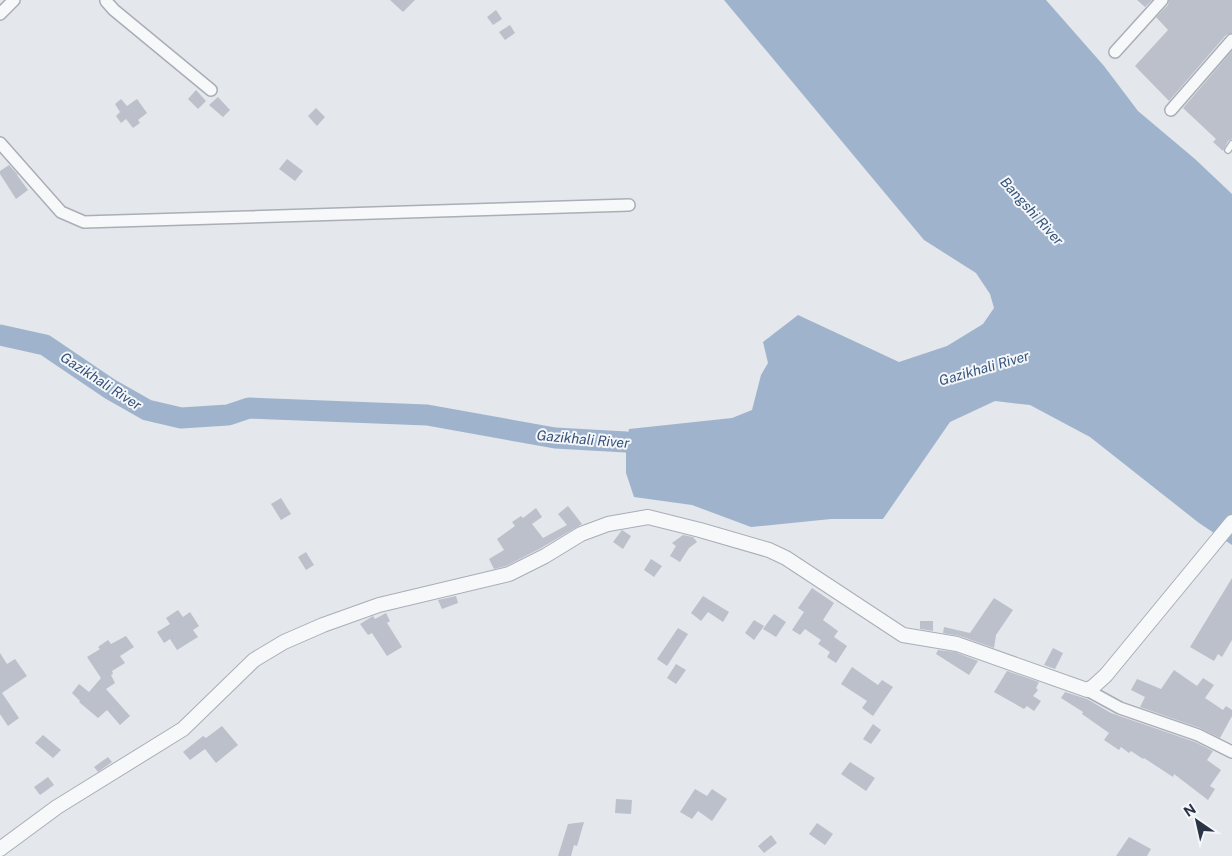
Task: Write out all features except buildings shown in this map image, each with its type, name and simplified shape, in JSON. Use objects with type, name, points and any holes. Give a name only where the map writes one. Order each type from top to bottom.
[{"type":"street","points":[[0,14],[14,0]]},
{"type":"street","points":[[105,0],[114,10],[212,90]]},
{"type":"street","points":[[1115,52],[1162,0]]},
{"type":"street","points":[[1171,110],[1232,40]]},
{"type":"street","points":[[0,143],[61,212],[84,222],[629,205]]},
{"type":"street","points":[[0,850],[56,807],[183,729],[254,660],[284,642],[322,625],[380,605],[509,574],[545,556],[581,534],[608,524],[648,517],[769,550],[786,558],[904,635],[957,644],[1087,690],[1120,708],[1198,735],[1232,752]]},
{"type":"street","points":[[1087,690],[1106,675],[1232,522]]},
{"type":"water","name":"Bangshi River","points":[[724,0],[1046,0],[1104,66],[1138,111],[1195,159],[1232,194],[1232,545],[1199,523],[1090,437],[1030,405],[995,401],[950,422],[883,519],[831,519],[751,527],[692,505],[634,497],[626,473],[626,442],[629,429],[732,418],[752,410],[761,375],[768,363],[763,342],[798,315],[899,362],[947,346],[983,324],[994,308],[990,294],[976,273],[924,240]]},
{"type":"waterway","name":"Gazikhali River","points":[[0,335],[45,345],[110,389],[147,410],[181,418],[228,415],[249,408],[427,415],[555,438],[626,442],[654,447]]}]
